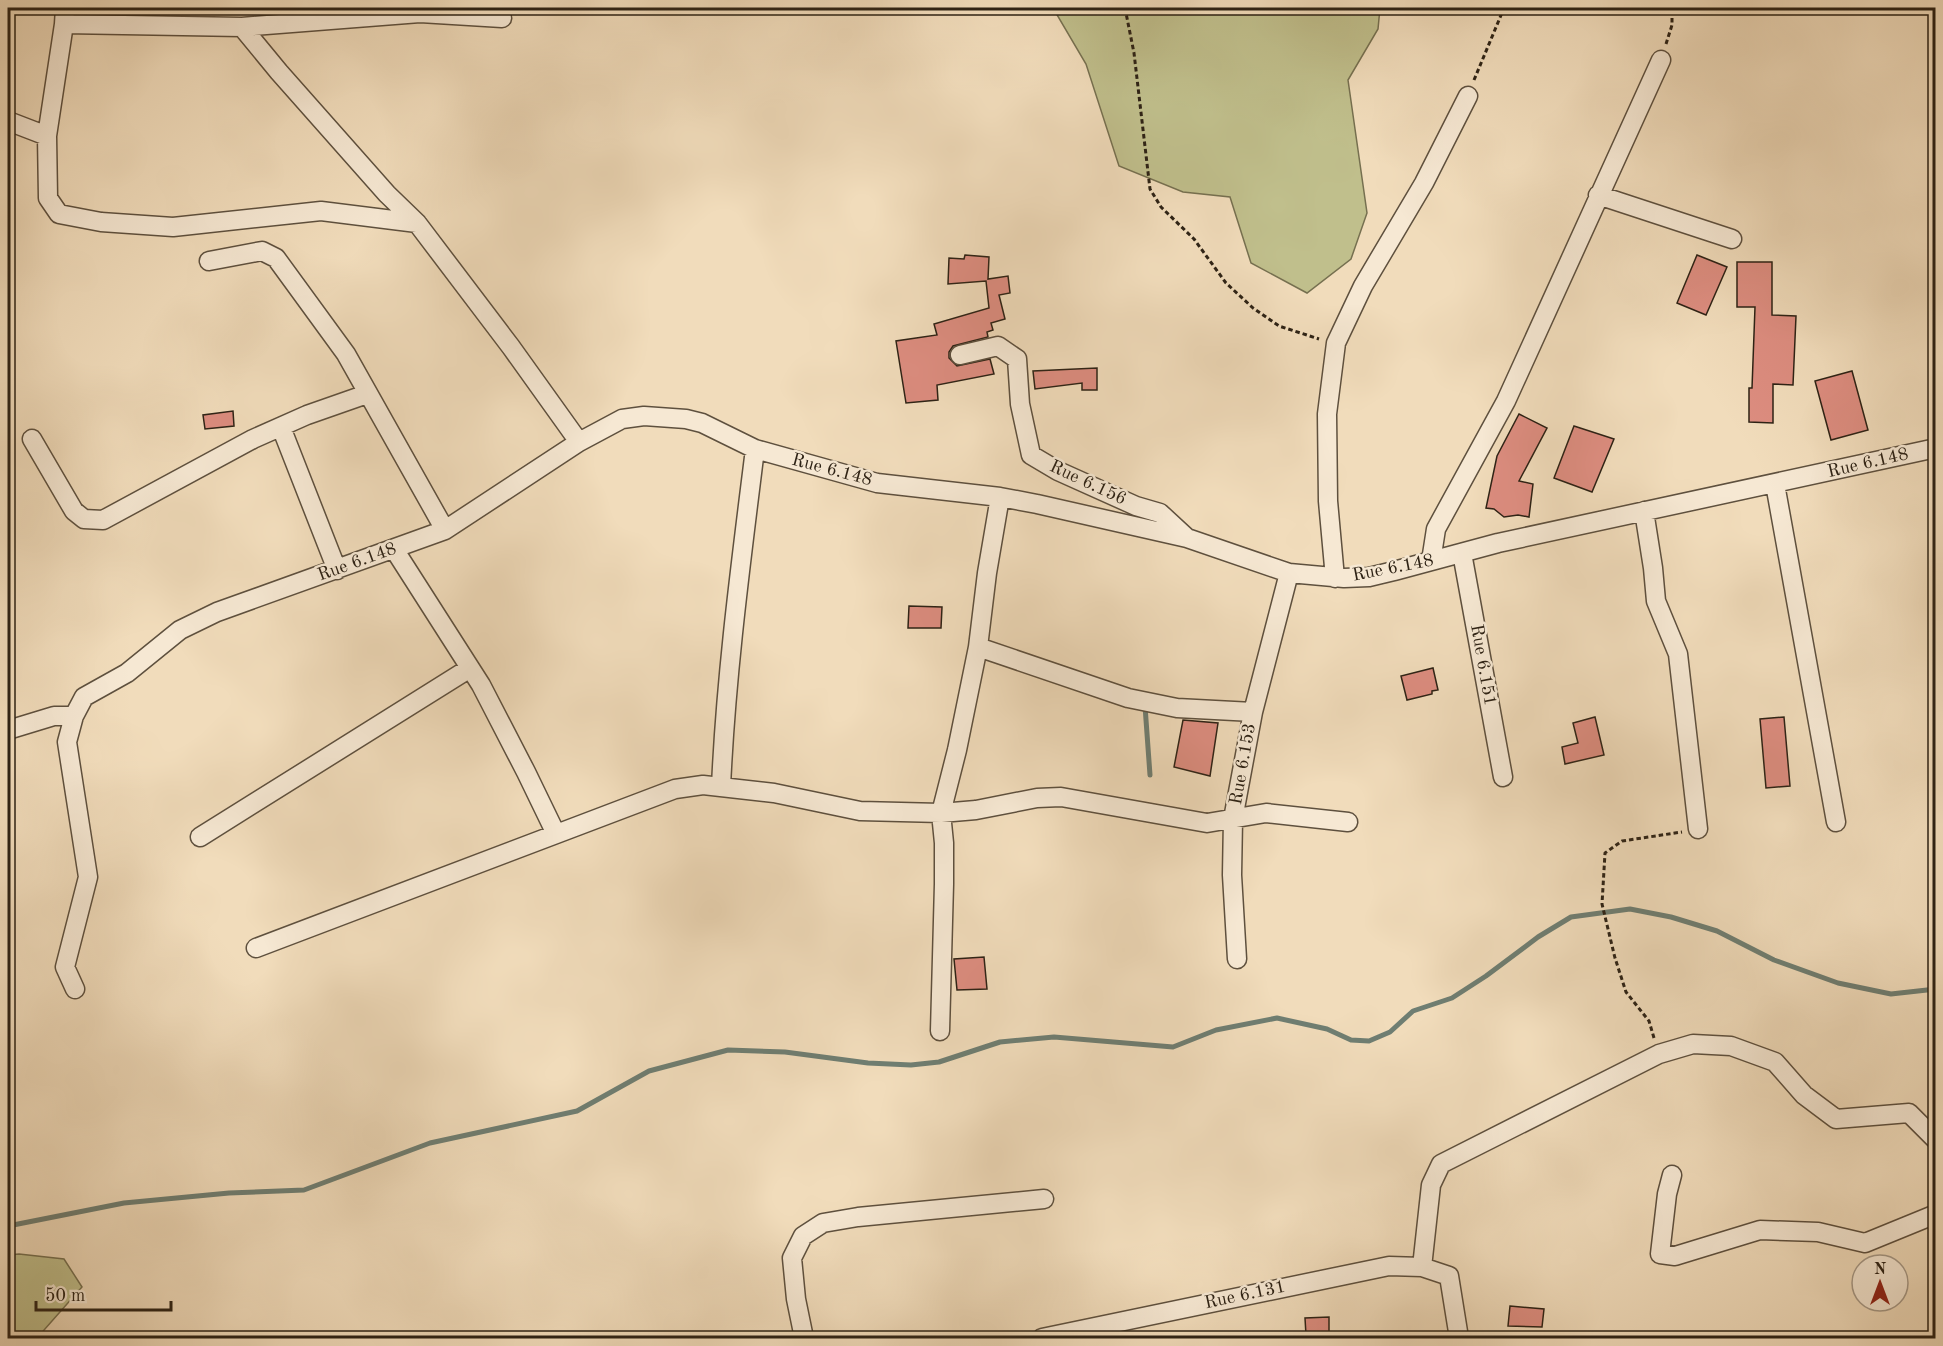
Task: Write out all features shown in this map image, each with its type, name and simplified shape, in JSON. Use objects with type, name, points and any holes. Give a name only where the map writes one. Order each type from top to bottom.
[{"type":"street","points":[[417,223],[321,211],[173,227],[101,222],[59,214],[48,198],[47,136],[65,16],[242,27],[420,10],[502,18]]},
{"type":"street","points":[[242,27],[387,194],[417,223],[579,442]]},
{"type":"street","points":[[1431,561],[1436,529],[1506,401],[1661,60]]},
{"type":"street","points":[[1335,578],[1328,501],[1326,414],[1336,343],[1363,286],[1424,183],[1468,96]]},
{"type":"street","points":[[8,121],[47,136]]},
{"type":"street","points":[[1598,195],[1732,239]]},
{"type":"street","points":[[208,261],[262,251],[276,258],[346,354],[445,530]]},
{"type":"street","name":"Rue 6.156","points":[[960,355],[998,346],[1017,359],[1020,404],[1031,455],[1058,471],[1136,506],[1160,513],[1187,538]]},
{"type":"street","points":[[32,439],[74,512],[84,519],[103,520],[253,439],[367,394]]},
{"type":"street","name":"Rue 6.148","points":[[75,989],[65,967],[88,877],[67,742],[74,716],[84,697],[127,673],[180,630],[217,612],[445,530],[579,442],[622,419],[644,416],[686,419],[702,423],[755,449],[877,483],[1000,497],[1187,538],[1289,573],[1335,578],[1369,577],[1644,511],[1935,448]]},
{"type":"street","points":[[281,427],[337,570]]},
{"type":"street","points":[[721,787],[729,668],[755,449]]},
{"type":"street","points":[[1775,484],[1836,822]]},
{"type":"street","points":[[940,1031],[944,884],[941,813],[957,750],[978,647],[987,573],[1000,497]]},
{"type":"street","points":[[1644,511],[1656,601],[1678,654],[1698,829]]},
{"type":"street","points":[[394,549],[470,668],[526,772],[556,834]]},
{"type":"street","name":"Rue 6.151","points":[[1462,553],[1503,777]]},
{"type":"street","name":"Rue 6.153","points":[[1237,959],[1232,875],[1233,819],[1253,712],[1289,573]]},
{"type":"street","points":[[978,647],[1128,698],[1177,708],[1253,712]]},
{"type":"street","points":[[200,837],[470,668]]},
{"type":"street","points":[[8,730],[54,716],[74,716]]},
{"type":"street","points":[[256,948],[675,789],[703,785],[774,793],[860,811],[941,813],[975,810],[1037,798],[1060,797],[1207,823],[1266,813],[1348,822]]},
{"type":"street","points":[[1422,1267],[1431,1185],[1441,1164],[1659,1054],[1693,1044],[1731,1046],[1775,1062],[1804,1095],[1836,1119],[1909,1113],[1935,1140]]},
{"type":"street","points":[[1672,1175],[1667,1194],[1660,1254],[1676,1256],[1760,1230],[1818,1232],[1865,1243],[1935,1214]]},
{"type":"street","points":[[804,1338],[796,1299],[792,1258],[803,1236],[824,1223],[858,1217],[1044,1199]]},
{"type":"street","name":"Rue 6.131","points":[[1042,1338],[1389,1266],[1422,1267],[1449,1276],[1459,1338]]},
{"type":"path","points":[[1125,8],[1134,53],[1150,189],[1161,207],[1194,238],[1226,283],[1254,308],[1279,326],[1336,343]]},
{"type":"path","points":[[1468,96],[1504,8]]},
{"type":"path","points":[[1661,60],[1672,25],[1672,8]]},
{"type":"path","points":[[1659,1054],[1649,1021],[1626,992],[1615,958],[1602,904],[1605,854],[1622,841],[1698,829]]},
{"type":"shaded area","points":[[1053,8],[1380,8],[1378,29],[1348,80],[1367,213],[1351,259],[1307,293],[1251,263],[1230,197],[1183,192],[1119,166],[1086,64]]},
{"type":"shaded area","points":[[8,1255],[64,1259],[82,1287],[37,1338],[8,1338]]},
{"type":"building","points":[[965,255],[989,257],[988,279],[1008,276],[1010,293],[999,295],[1005,319],[991,323],[993,330],[987,332],[988,337],[953,346],[949,352],[949,358],[957,366],[990,359],[994,374],[937,385],[938,400],[906,403],[896,341],[937,335],[934,324],[989,308],[986,281],[948,284],[949,258],[964,259]]},
{"type":"building","points":[[1697,255],[1727,267],[1706,315],[1677,303]]},
{"type":"building","points":[[1737,262],[1772,262],[1772,315],[1796,316],[1793,385],[1773,384],[1773,423],[1749,422],[1755,307],[1737,307]]},
{"type":"building","points":[[1097,368],[1097,390],[1082,390],[1082,383],[1035,389],[1033,371]]},
{"type":"building","points":[[1852,371],[1868,430],[1831,440],[1815,381]]},
{"type":"building","points":[[233,411],[234,426],[205,429],[203,415]]},
{"type":"building","points":[[1519,414],[1547,428],[1519,481],[1533,484],[1529,517],[1518,515],[1504,517],[1494,509],[1486,508],[1497,456]]},
{"type":"building","points":[[1574,426],[1614,439],[1592,492],[1554,478]]},
{"type":"building","points":[[909,606],[942,607],[941,628],[908,628]]},
{"type":"building","points":[[1433,668],[1438,690],[1432,691],[1432,694],[1407,700],[1401,676]]},
{"type":"building","points":[[1595,717],[1604,755],[1565,764],[1562,747],[1578,743],[1573,723]]},
{"type":"building","points":[[1784,717],[1790,786],[1766,788],[1760,719]]},
{"type":"building","points":[[1183,720],[1218,723],[1210,776],[1174,767]]},
{"type":"building","points":[[984,957],[987,989],[957,990],[954,959]]},
{"type":"building","points":[[1510,1306],[1544,1309],[1542,1327],[1508,1326]]},
{"type":"building","points":[[1329,1317],[1329,1333],[1306,1335],[1305,1318]]},
{"type":"waterway","points":[[1145,706],[1150,775]]},
{"type":"waterway","points":[[8,1226],[124,1203],[229,1193],[304,1190],[430,1143],[577,1111],[649,1071],[728,1050],[785,1052],[868,1063],[911,1065],[939,1062],[1000,1042],[1054,1037],[1173,1047],[1216,1030],[1277,1018],[1327,1029],[1351,1040],[1369,1041],[1390,1032],[1413,1011],[1452,998],[1538,937],[1571,917],[1630,909],[1671,917],[1717,931],[1774,960],[1838,983],[1891,994],[1936,989]]}]
